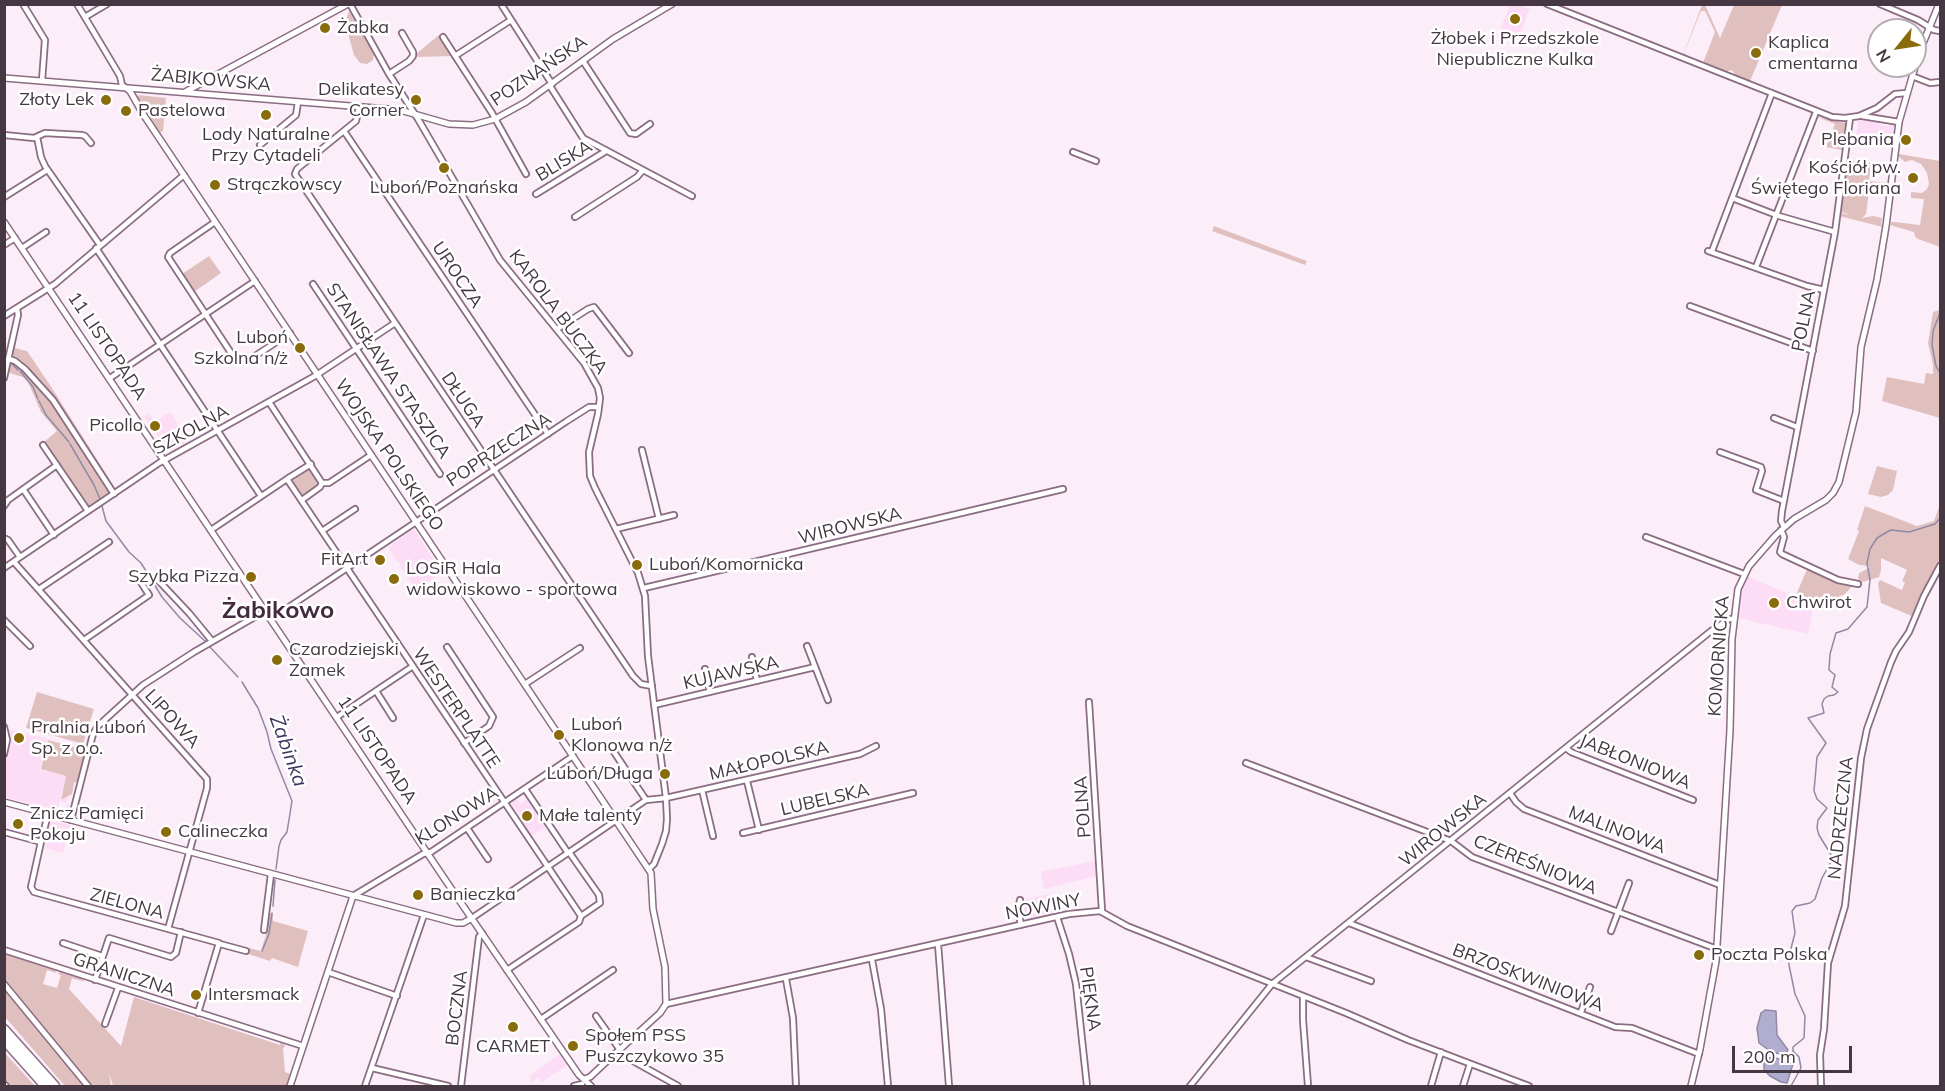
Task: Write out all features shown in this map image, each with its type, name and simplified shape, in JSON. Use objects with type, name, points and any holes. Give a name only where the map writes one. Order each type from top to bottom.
[{"type":"highway","points":[[4,1029],[55,1086]]},
{"type":"highway","points":[[4,1040],[45,1086]]},
{"type":"street","points":[[23,4],[46,43],[42,81]]},
{"type":"street","points":[[77,4],[120,76],[122,86],[126,88]]},
{"type":"street","points":[[85,17],[107,4]]},
{"type":"street","points":[[180,93],[201,85],[349,4]]},
{"type":"street","name":"KAROLA BUCZKA","points":[[349,4],[500,260],[593,377],[599,393],[599,406],[590,447],[590,471],[593,484],[635,565],[644,588],[667,819],[665,836],[651,868]]},
{"type":"street","points":[[501,4],[581,136],[692,196]]},
{"type":"street","name":"POZNAŃSKA","points":[[414,113],[460,125],[478,124],[495,119],[551,85],[616,37],[672,4]]},
{"type":"street","points":[[1547,4],[1834,118],[1859,116],[1877,108],[1897,93],[1907,93]]},
{"type":"street","points":[[1880,4],[1941,31]]},
{"type":"street","name":"KOMORNICKA","points":[[1927,33],[1939,4]]},
{"type":"street","points":[[455,56],[511,20]]},
{"type":"street","points":[[389,74],[410,61],[413,56],[402,33]]},
{"type":"street","points":[[443,36],[526,174]]},
{"type":"street","points":[[583,61],[630,133],[636,134],[650,124]]},
{"type":"street","name":"ŻABIKOWSKA","points":[[4,78],[414,113]]},
{"type":"street","name":"KOMORNICKA","points":[[1690,1086],[1699,1054],[1717,949],[1732,639],[1738,589],[1752,561],[1783,528],[1826,500],[1835,490],[1840,479],[1856,410],[1861,347],[1877,280],[1899,122],[1911,78]]},
{"type":"street","points":[[1917,78],[1930,83],[1941,82]]},
{"type":"street","points":[[201,85],[209,95]]},
{"type":"street","name":"WOJSKA POLSKIEGO","points":[[126,88],[213,223],[255,281],[287,334],[318,375],[616,820],[651,868]]},
{"type":"street","points":[[1772,93],[1710,251],[1824,290]]},
{"type":"street","points":[[260,145],[295,117],[298,102]]},
{"type":"street","points":[[344,131],[357,120],[359,107]]},
{"type":"street","points":[[1756,267],[1816,112]]},
{"type":"street","points":[[1859,116],[1899,122]]},
{"type":"street","name":"POLNA","points":[[1850,118],[1835,232],[1784,501],[1781,521],[1784,536],[1780,552],[1782,555],[1838,580],[1858,584]]},
{"type":"street","points":[[425,130],[425,123],[432,119]]},
{"type":"street","name":"DŁUGA","points":[[344,131],[299,167],[295,174],[633,676],[641,684],[652,686]]},
{"type":"street","name":"UROCZA","points":[[344,131],[548,434]]},
{"type":"street","points":[[4,135],[37,137],[44,133],[84,135],[91,143]]},
{"type":"street","points":[[37,137],[41,157],[47,170],[261,496]]},
{"type":"street","name":"BLISKA","points":[[536,194],[606,151]]},
{"type":"street","points":[[1073,152],[1096,161]]},
{"type":"street","points":[[4,197],[47,170]]},
{"type":"street","points":[[575,217],[633,180],[643,170]]},
{"type":"street","points":[[4,316],[49,288],[184,175]]},
{"type":"street","points":[[1732,198],[1835,232]]},
{"type":"street","name":"11 LISTOPADA","points":[[4,222],[583,1083],[591,1086]]},
{"type":"street","points":[[213,223],[168,256],[205,314],[239,362],[246,362],[287,334]]},
{"type":"street","points":[[22,248],[46,232]]},
{"type":"street","points":[[4,245],[15,238]]},
{"type":"street","points":[[110,378],[255,281]]},
{"type":"street","name":"STANISŁAWA STASZICA","points":[[313,284],[440,474]]},
{"type":"street","points":[[1690,306],[1813,351]]},
{"type":"street","points":[[557,329],[594,307],[629,353]]},
{"type":"street","points":[[4,378],[18,315],[17,309]]},
{"type":"street","name":"SZKOLNA","points":[[4,568],[165,460],[318,375],[395,323]]},
{"type":"street","points":[[9,359],[25,369],[53,400],[114,494]]},
{"type":"street","points":[[269,402],[322,483]]},
{"type":"street","name":"POPRZECZNA","points":[[271,619],[589,407],[599,406]]},
{"type":"street","points":[[1774,418],[1797,427]]},
{"type":"street","points":[[43,445],[88,511]]},
{"type":"street","points":[[642,450],[659,519]]},
{"type":"street","points":[[1720,452],[1761,467],[1762,471],[1756,490],[1784,501]]},
{"type":"street","points":[[322,483],[329,483],[371,455]]},
{"type":"street","points":[[211,530],[310,464]]},
{"type":"street","points":[[4,506],[8,500],[57,465]]},
{"type":"street","name":"WESTERPLATTE","points":[[287,479],[581,916]]},
{"type":"street","points":[[302,500],[322,483]]},
{"type":"street","points":[[23,489],[54,534]]},
{"type":"street","name":"WIROWSKA","points":[[644,588],[1063,489]]},
{"type":"street","points":[[322,531],[355,509]]},
{"type":"street","points":[[616,529],[674,515]]},
{"type":"street","points":[[1646,537],[1744,574]]},
{"type":"street","points":[[4,538],[8,540],[20,558]]},
{"type":"street","points":[[39,589],[109,542]]},
{"type":"street","name":"LIPOWA","points":[[14,562],[207,779],[207,788],[168,929]]},
{"type":"street","name":"NADRZECZNA","points":[[1821,1086],[1820,1055],[1828,963],[1846,902],[1861,758],[1867,729],[1896,651],[1909,632],[1924,596],[1941,567]]},
{"type":"street","points":[[84,640],[149,595],[136,576]]},
{"type":"street","points":[[157,579],[212,641]]},
{"type":"street","points":[[71,820],[94,731],[100,724],[155,676],[265,611]]},
{"type":"street","name":"WIROWSKA","points":[[1190,1086],[1272,984],[1711,631],[1734,618]]},
{"type":"street","points":[[4,620],[30,646]]},
{"type":"street","points":[[807,646],[828,700]]},
{"type":"street","points":[[447,647],[493,717],[491,725],[464,743]]},
{"type":"street","points":[[525,684],[580,648]]},
{"type":"street","points":[[752,657],[757,681]]},
{"type":"street","points":[[337,717],[413,666]]},
{"type":"street","name":"KUJAWSKA","points":[[654,705],[815,667]]},
{"type":"street","points":[[705,669],[710,692]]},
{"type":"street","points":[[376,691],[393,718]]},
{"type":"street","name":"POLNA","points":[[1088,704],[1102,911]]},
{"type":"street","points":[[4,727],[7,740],[4,754]]},
{"type":"street","points":[[4,802],[459,924],[466,922],[646,800],[610,746]]},
{"type":"street","name":"MAŁOPOLSKA","points":[[646,800],[747,781],[860,754],[876,746]]},
{"type":"street","name":"JABŁONIOWA","points":[[1566,748],[1571,752],[1693,800]]},
{"type":"street","name":"KLONOWA","points":[[354,896],[428,853],[573,756]]},
{"type":"street","name":"CZEREŚNIOWA","points":[[1246,763],[1451,841],[1472,857],[1717,949]]},
{"type":"street","points":[[747,781],[759,830]]},
{"type":"street","points":[[507,970],[578,922],[581,916],[598,904],[601,899],[525,789]]},
{"type":"street","points":[[702,790],[712,836]]},
{"type":"street","name":"LUBELSKA","points":[[743,833],[913,793]]},
{"type":"street","name":"MALINOWA","points":[[1510,793],[1524,809],[1720,885]]},
{"type":"street","points":[[4,832],[41,842],[48,814]]},
{"type":"street","points":[[467,828],[488,860]]},
{"type":"street","name":"ZIELONA","points":[[41,842],[31,887],[35,893],[246,951]]},
{"type":"street","points":[[574,1086],[590,1077],[660,1013],[666,1004],[665,967],[652,909],[651,868]]},
{"type":"street","points":[[264,930],[271,874]]},
{"type":"street","points":[[1611,931],[1629,883]]},
{"type":"street","points":[[290,1086],[354,896]]},
{"type":"street","points":[[1020,900],[1018,909],[1021,925]]},
{"type":"street","name":"NOWINY","points":[[666,1004],[1080,912],[1102,911],[1127,926],[1441,1052]]},
{"type":"street","points":[[365,1086],[424,915]]},
{"type":"street","name":"PIĘKNA","points":[[1057,917],[1076,984],[1087,1086]]},
{"type":"street","name":"BRZOSKWINIOWA","points":[[1349,923],[1615,1027],[1632,1028],[1699,1054]]},
{"type":"street","points":[[95,980],[107,940],[112,938],[171,957],[176,953],[181,932]]},
{"type":"street","name":"BOCZNA","points":[[461,1086],[479,937],[482,933]]},
{"type":"street","points":[[63,943],[102,956]]},
{"type":"street","points":[[198,1013],[220,944]]},
{"type":"street","points":[[938,944],[949,1086]]},
{"type":"street","name":"GRANICZNA","points":[[4,950],[303,1046]]},
{"type":"street","points":[[1306,957],[1371,981]]},
{"type":"street","points":[[872,960],[881,1009],[888,1086]]},
{"type":"street","points":[[541,1019],[613,970]]},
{"type":"street","points":[[328,972],[397,996]]},
{"type":"street","points":[[786,979],[792,1012],[796,1086]]},
{"type":"street","points":[[4,984],[88,1086]]},
{"type":"street","points":[[1581,1012],[1590,987]]},
{"type":"street","points":[[105,1024],[118,988]]},
{"type":"street","points":[[1303,996],[1308,1086]]},
{"type":"street","points":[[596,1016],[618,1051],[678,1086]]},
{"type":"street","points":[[1431,1086],[1441,1052],[1529,1086]]},
{"type":"street","points":[[1463,1086],[1470,1064]]},
{"type":"street","points":[[372,1068],[448,1086]]},
{"type":"shaded area","name":"Żłobek i Przedszkole Niepubliczne Kulka","points":[[1510,5],[1520,5],[1530,9],[1518,38],[1500,30]]},
{"type":"shaded area","points":[[1702,5],[1705,5],[1720,38],[1734,5],[1782,5],[1750,81],[1735,75],[1733,71],[1726,72],[1703,63],[1715,32],[1705,11],[1701,11],[1684,53],[1686,54],[1683,55]]},
{"type":"shaded area","points":[[349,11],[374,54],[373,60],[367,64],[360,63],[354,55],[345,23]]},
{"type":"shaded area","points":[[439,35],[452,56],[418,57],[416,54]]},
{"type":"shaded area","points":[[138,95],[166,98],[163,131],[160,133],[138,100]]},
{"type":"shaded area","points":[[1817,117],[1846,123],[1842,150],[1826,147],[1835,124]]},
{"type":"shaded area","points":[[1858,119],[1879,122],[1881,126],[1893,124],[1895,127],[1893,140],[1877,138],[1876,141],[1856,138]]},
{"type":"shaded area","points":[[1899,154],[1940,161],[1940,247],[1918,239],[1914,232],[1890,225],[1891,222],[1895,222],[1920,225],[1924,199],[1911,198],[1911,192],[1922,193],[1929,184],[1927,173],[1921,164],[1912,160],[1905,162],[1898,156]]},
{"type":"shaded area","points":[[1846,160],[1871,163],[1869,181],[1890,183],[1889,188],[1870,184],[1866,214],[1862,218],[1873,216],[1882,218],[1883,227],[1839,216],[1840,213],[1851,215],[1840,210]]},
{"type":"shaded area","points":[[1214,226],[1307,261],[1305,265],[1212,231]]},
{"type":"shaded area","points":[[209,256],[221,273],[194,292],[182,274]]},
{"type":"shaded area","points":[[1940,310],[1940,418],[1882,401],[1887,377],[1924,384],[1926,373],[1933,374],[1928,343],[1933,312]]},
{"type":"shaded area","points":[[15,337],[17,337],[15,348],[27,351],[115,488],[54,398],[30,370],[12,356]]},
{"type":"shaded area","points":[[11,362],[28,374],[50,399],[110,491],[91,506],[87,506],[44,442],[57,431],[41,412],[28,382],[23,377],[9,373]]},
{"type":"shaded area","points":[[170,412],[190,442],[170,453],[144,417],[148,413],[155,422]]},
{"type":"shaded area","points":[[1877,466],[1897,471],[1893,490],[1881,497],[1868,494]]},
{"type":"shaded area","points":[[310,469],[319,482],[301,496],[292,481]]},
{"type":"shaded area","points":[[1940,504],[1940,565],[1914,617],[1881,603],[1878,583],[1880,580],[1902,590],[1905,582],[1902,581],[1907,570],[1881,558],[1879,577],[1863,582],[1858,579],[1859,573],[1869,566],[1859,565],[1848,559],[1859,531],[1857,530],[1865,506],[1917,526],[1934,521]]},
{"type":"shaded area","points":[[414,529],[442,573],[416,590],[400,566],[401,563],[398,563],[388,547]]},
{"type":"shaded area","points":[[1808,567],[1839,582],[1853,585],[1845,594],[1835,599],[1820,597],[1817,604],[1796,595]]},
{"type":"shaded area","name":"Chwirot","points":[[1747,576],[1814,605],[1808,634],[1738,618],[1742,587]]},
{"type":"shaded area","points":[[37,692],[94,709],[83,744],[26,728]]},
{"type":"shaded area","points":[[9,729],[48,739],[40,769],[66,776],[60,800],[69,796],[66,803],[60,801],[58,808],[65,810],[69,804],[67,811],[58,809],[57,811],[5,797],[5,764],[10,741]]},
{"type":"shaded area","points":[[48,740],[85,750],[78,781],[74,783],[72,794],[61,800],[66,776],[41,769]]},
{"type":"shaded area","points":[[517,799],[521,804],[527,799],[545,827],[530,837],[519,820],[521,817],[511,803]]},
{"type":"shaded area","points":[[51,820],[70,825],[63,853],[45,848]]},
{"type":"shaded area","points":[[1095,861],[1097,876],[1044,889],[1041,872]]},
{"type":"shaded area","points":[[1048,894],[1053,916],[1026,921],[1022,906],[1023,900]]},
{"type":"shaded area","points":[[270,913],[273,914],[273,921],[308,931],[298,967],[272,958],[270,961],[248,954],[249,948],[261,951],[267,931],[264,930]]},
{"type":"shaded area","points":[[4,953],[55,969],[56,973],[47,970],[43,984],[57,988],[60,971],[82,979],[85,982],[72,978],[69,989],[121,1046],[134,997],[280,1045],[280,1043],[284,1044],[285,1072],[290,1074],[287,1086],[113,1086],[109,1073],[111,1086],[92,1086],[5,979]]},
{"type":"shaded area","points":[[4,987],[86,1086],[65,1086],[5,1017]]},
{"type":"shaded area","points":[[1765,1010],[1776,1011],[1777,1035],[1788,1050],[1785,1054],[1773,1053],[1759,1043],[1757,1028],[1761,1013]]},
{"type":"shaded area","points":[[4,1052],[35,1086],[9,1086],[5,1081]]},
{"type":"shaded area","points":[[560,1054],[568,1065],[542,1082],[539,1078],[532,1082],[529,1076]]},
{"type":"shaded area","points":[[1773,1057],[1793,1064],[1787,1083],[1770,1076],[1764,1070],[1764,1062]]},
{"type":"waterway","points":[[1940,313],[1933,331],[1932,345],[1936,366],[1940,373]]},
{"type":"waterway","name":"Żabinka","points":[[12,364],[18,370]]},
{"type":"waterway","name":"Żabinka","points":[[20,371],[33,387],[38,399]]},
{"type":"waterway","name":"Żabinka","points":[[39,401],[46,415],[69,442]]},
{"type":"waterway","name":"Żabinka","points":[[70,444],[100,499]]},
{"type":"waterway","name":"Żabinka","points":[[102,506],[106,521],[129,552],[141,563],[162,597],[180,618],[205,641]]},
{"type":"waterway","points":[[1791,1086],[1801,1068],[1799,1057],[1793,1051],[1793,1047],[1804,1038],[1805,1016],[1795,994],[1789,965],[1795,933],[1792,911],[1796,906],[1810,903],[1815,899],[1822,878],[1833,858],[1817,828],[1818,820],[1827,808],[1817,799],[1814,791],[1817,757],[1826,743],[1808,718],[1824,713],[1822,704],[1824,699],[1838,692],[1832,687],[1835,675],[1829,670],[1830,654],[1836,633],[1848,629],[1867,607],[1870,580],[1867,563],[1870,549],[1877,538],[1891,530],[1909,532],[1935,524],[1940,518]]},
{"type":"waterway","name":"Żabinka","points":[[209,646],[238,677]]},
{"type":"waterway","name":"Żabinka","points":[[242,682],[258,708],[271,749],[292,801],[287,832],[279,846],[276,869]]},
{"type":"waterway","name":"Żabinka","points":[[273,906],[275,880]]},
{"type":"waterway","name":"Żabinka","points":[[262,951],[269,934],[272,913]]},
{"type":"place","name":"Żłobek i Przedszkole Niepubliczne Kulka","points":[[1515,19]]},
{"type":"place","name":"Żabka","points":[[325,28]]},
{"type":"place","name":"Kaplica cmentarna","points":[[1756,53]]},
{"type":"place","name":"Złoty Lek","points":[[106,100]]},
{"type":"place","name":"Delikatesy Corner","points":[[416,100]]},
{"type":"place","name":"Pastelowa","points":[[126,111]]},
{"type":"place","name":"Lody Naturalne Przy Cytadeli","points":[[266,115]]},
{"type":"place","name":"Plebania","points":[[1906,140]]},
{"type":"place","name":"Luboń/Poznańska","points":[[444,168]]},
{"type":"place","name":"Kościół pw. Świętego Floriana","points":[[1913,178]]},
{"type":"place","name":"Strączkowscy","points":[[215,185]]},
{"type":"place","name":"Luboń Szkolna n/ż","points":[[300,348]]},
{"type":"place","name":"Picollo","points":[[155,426]]},
{"type":"place","name":"FitArt","points":[[380,560]]},
{"type":"place","name":"Luboń/Komornicka","points":[[637,565]]},
{"type":"place","name":"Szybka Pizza","points":[[251,577]]},
{"type":"place","name":"LOSiR Hala widowiskowo - sportowa","points":[[394,579]]},
{"type":"place","name":"Chwirot","points":[[1774,603]]},
{"type":"place","name":"Czarodziejski Zamek","points":[[277,660]]},
{"type":"place","name":"Luboń Klonowa n/ż","points":[[559,735]]},
{"type":"place","name":"Pralnia Luboń Sp. z o.o.","points":[[19,738]]},
{"type":"place","name":"Luboń/Długa","points":[[665,774]]},
{"type":"place","name":"Małe talenty","points":[[527,816]]},
{"type":"place","name":"Znicz Pamięci Pokoju","points":[[18,824]]},
{"type":"place","name":"Calineczka","points":[[166,832]]},
{"type":"place","name":"Banieczka","points":[[418,895]]},
{"type":"place","name":"Poczta Polska","points":[[1699,955]]},
{"type":"place","name":"Intersmack","points":[[196,995]]},
{"type":"place","name":"CARMET","points":[[513,1027]]},
{"type":"place","name":"Społem PSS Puszczykowo 35","points":[[573,1046]]},
{"type":"district","name":"Żabikowo","points":[[278,611]]}]
